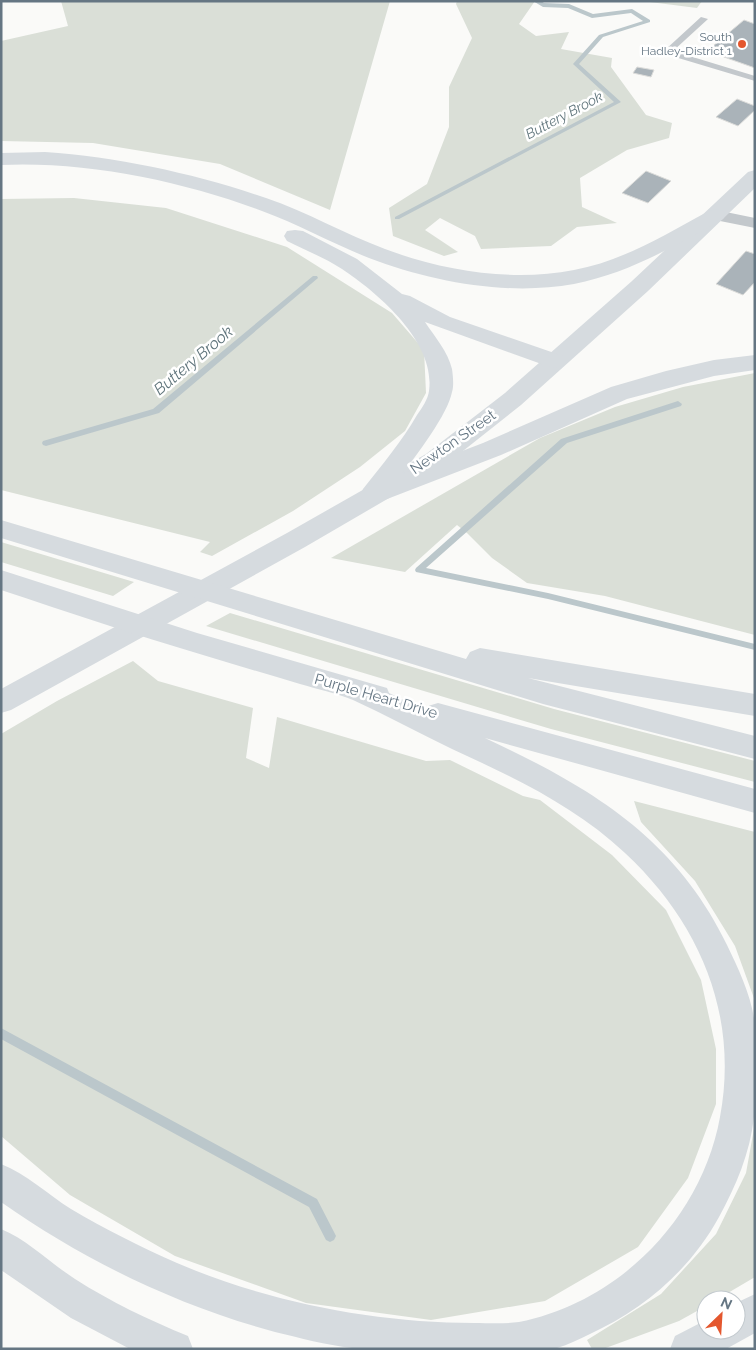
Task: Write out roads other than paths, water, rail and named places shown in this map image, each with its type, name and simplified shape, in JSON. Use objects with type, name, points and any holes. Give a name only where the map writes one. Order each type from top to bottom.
[{"type":"main road","points":[[1,159],[45,158],[96,162],[213,188],[286,213],[400,262],[441,273],[480,278],[551,278],[602,271],[679,235],[716,215]]},
{"type":"main road","points":[[1,178],[63,175],[99,179],[230,210],[326,250],[392,296],[409,313],[432,349],[440,369],[441,391],[438,400],[412,443],[372,495]]},
{"type":"main road","name":"Newton Street","points":[[1,702],[296,540],[434,460],[513,399],[640,286],[755,176]]},
{"type":"main road","points":[[392,296],[442,322],[555,360]]},
{"type":"main road","points":[[372,495],[492,450],[577,410],[619,394],[666,379],[714,368],[755,362]]},
{"type":"main road","points":[[1,529],[616,713],[755,748]]},
{"type":"main road","name":"Purple Heart Drive","points":[[5,581],[253,661],[588,756],[755,801]]},
{"type":"main road","points":[[394,648],[518,665],[755,705]]},
{"type":"main road","points":[[1,1181],[42,1211],[124,1262],[212,1304],[266,1322],[322,1337],[379,1346],[471,1347],[516,1340],[554,1330],[590,1315],[623,1297],[654,1272],[682,1244],[704,1213],[721,1180],[732,1146],[739,1111],[742,1079],[742,1046],[738,1015],[727,978],[691,911],[667,878],[640,848],[611,822],[584,803],[520,767],[359,691]]},
{"type":"main road","points":[[1,1247],[59,1290],[111,1320],[175,1349]]},
{"type":"main road","points":[[688,1349],[705,1340]]},
{"type":"street","points":[[716,215],[755,223]]},
{"type":"lane","points":[[704,20],[668,52],[755,79]]},
{"type":"waterway","name":"Buttery Brook","points":[[397,218],[618,102],[576,64],[601,36],[648,21],[632,11],[592,16],[569,6],[543,5],[536,1]]},
{"type":"waterway","name":"Buttery Brook","points":[[46,443],[156,411],[315,278]]},
{"type":"waterway","points":[[678,404],[564,441],[419,570],[548,596],[755,647]]},
{"type":"waterway","points":[[1,1033],[313,1203],[330,1236]]},
{"type":"place","name":"South Hadley-District 1","points":[[742,44]]}]
